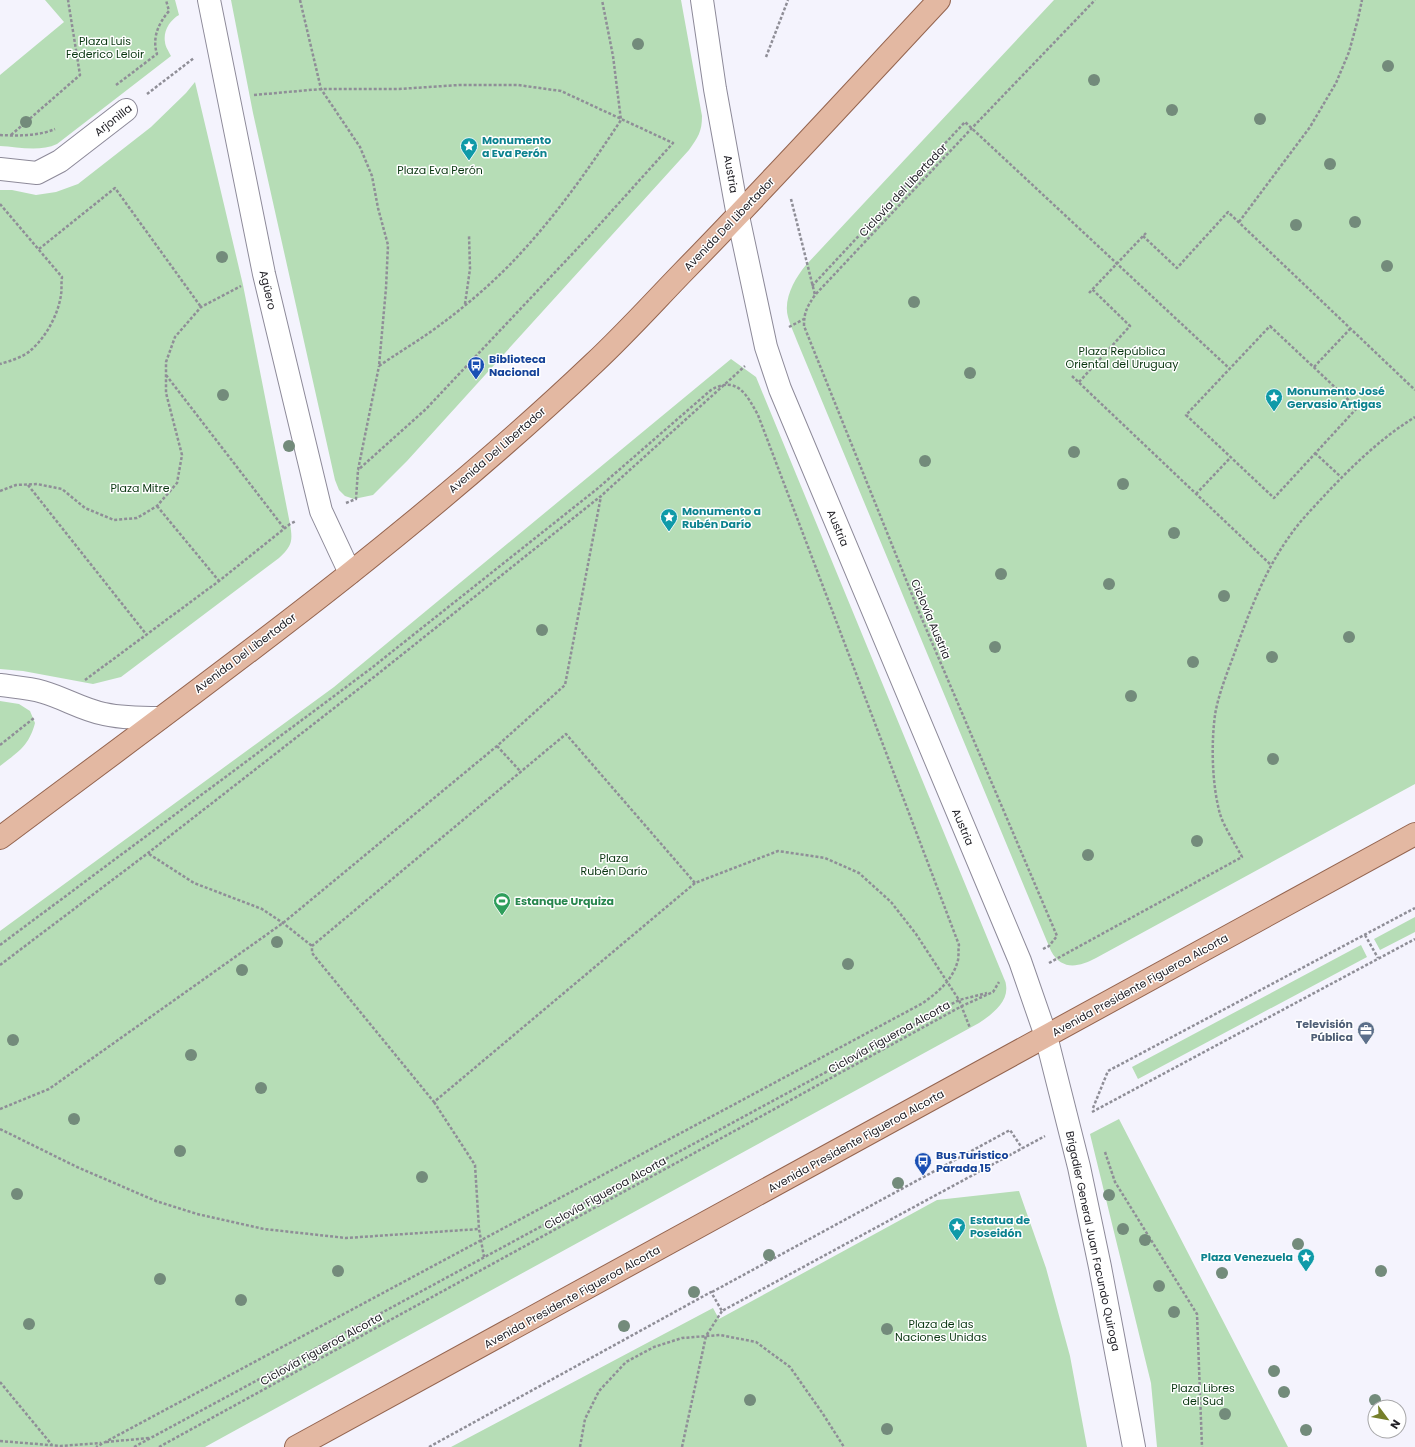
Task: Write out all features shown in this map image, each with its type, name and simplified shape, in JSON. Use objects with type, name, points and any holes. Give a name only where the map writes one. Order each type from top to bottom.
[{"type":"main road","name":"Avenida Del Libertador","points":[[0,838],[350,574],[423,515],[522,429],[596,362],[738,216],[939,0]]},
{"type":"main road","name":"Avenida Presidente Figueroa Alcorta","points":[[296,1447],[1415,834]]},
{"type":"street","name":"Agüero","points":[[209,0],[264,274],[321,511],[350,574]]},
{"type":"street","name":"Austria","points":[[702,0],[715,89],[738,216],[766,347],[783,397],[1022,969],[1046,1036]]},
{"type":"street","name":"Arjonilla","points":[[0,169],[37,173],[60,161],[126,110]]},
{"type":"street","points":[[0,685],[26,688],[60,698],[86,709],[104,714],[137,718],[160,718]]},
{"type":"street","name":"Brigadier General Juan Facundo Quiroga","points":[[1046,1036],[1069,1123],[1100,1267],[1134,1447]]},
{"type":"path","points":[[10,136],[80,75],[68,0]]},
{"type":"path","points":[[114,86],[157,54],[155,39],[158,28],[162,18],[169,11],[166,0]]},
{"type":"path","points":[[0,745],[60,698],[219,581],[284,528],[321,511],[356,499],[358,470],[379,366],[388,245],[378,208],[372,176],[360,147],[321,88],[300,0]]},
{"type":"path","points":[[379,366],[439,326],[518,256],[551,218],[584,176],[621,120],[613,56],[602,0]]},
{"type":"path","points":[[766,57],[788,0]]},
{"type":"path","name":"Ciclovía del Libertador","points":[[815,295],[1095,0]]},
{"type":"path","points":[[1239,222],[1310,127],[1336,83],[1349,52],[1362,0]]},
{"type":"path","name":"Arjonilla","points":[[126,110],[216,40]]},
{"type":"path","points":[[228,98],[321,88],[398,89],[459,85],[518,85],[561,91],[673,143],[592,233],[426,409],[358,470]]},
{"type":"path","points":[[812,286],[965,122],[1230,369]]},
{"type":"path","points":[[0,135],[10,136],[49,132],[60,126]]},
{"type":"path","points":[[0,965],[148,854],[374,677],[601,496],[726,385],[766,347],[791,326],[804,319],[806,308],[815,295],[783,167]]},
{"type":"path","points":[[39,249],[115,188],[201,307]]},
{"type":"path","points":[[0,204],[62,276],[61,295],[56,313],[46,333],[31,351],[0,364]]},
{"type":"path","points":[[1143,236],[1177,268],[1228,212],[1415,390]]},
{"type":"path","points":[[1089,293],[1146,233]]},
{"type":"path","points":[[465,304],[470,270],[469,235]]},
{"type":"path","points":[[0,491],[16,485],[37,484],[62,489],[85,508],[114,520],[137,518],[157,506],[177,483],[182,455],[166,393],[166,362],[175,337],[201,307],[264,274]]},
{"type":"path","points":[[1079,382],[1130,326],[1092,289]]},
{"type":"path","name":"Ciclovía Austria","points":[[804,319],[804,326],[919,612],[1057,936],[1049,946],[1022,969]]},
{"type":"path","points":[[1270,326],[1314,367],[1357,408],[1274,498],[1186,415],[1270,326]]},
{"type":"path","points":[[1314,367],[1350,329]]},
{"type":"path","points":[[166,375],[284,528]]},
{"type":"path","points":[[1072,376],[1271,565]]},
{"type":"path","points":[[0,945],[369,670],[597,489],[711,390],[720,385],[734,385],[742,390],[750,399],[758,415],[959,945],[958,960],[947,982],[940,991],[923,1003],[96,1447]]},
{"type":"path","points":[[134,1447],[959,1000],[993,992],[1022,969],[1242,857],[1220,815],[1214,782],[1212,751],[1215,714],[1240,637],[1271,565],[1289,537],[1341,477],[1380,442],[1415,417]]},
{"type":"path","points":[[1315,453],[1341,477]]},
{"type":"path","points":[[1196,494],[1231,457]]},
{"type":"path","points":[[28,485],[146,634]]},
{"type":"path","points":[[0,1109],[49,1089],[283,923],[497,746],[565,685],[601,496]]},
{"type":"path","points":[[157,506],[219,581]]},
{"type":"path","points":[[312,946],[566,734],[695,883]]},
{"type":"path","points":[[497,746],[521,772]]},
{"type":"path","points":[[434,1102],[695,883],[778,850],[824,858],[859,873],[891,902],[916,934],[959,1000],[970,1028]]},
{"type":"path","points":[[148,854],[194,883],[262,909],[283,923],[312,946]]},
{"type":"path","points":[[1094,1119],[1091,1112],[1108,1071],[1415,908]]},
{"type":"path","points":[[1365,935],[1378,958]]},
{"type":"path","points":[[682,1447],[706,1336],[722,1311],[1022,1148],[1415,939]]},
{"type":"path","points":[[312,946],[312,953],[434,1102],[475,1165],[479,1229],[484,1257]]},
{"type":"path","points":[[993,992],[1008,966],[1022,969]]},
{"type":"path","name":"Ciclovía Figueroa Alcorta","points":[[159,1447],[962,1006],[993,992]]},
{"type":"path","points":[[0,1129],[77,1167],[156,1202],[197,1214],[264,1229],[346,1238],[479,1229]]},
{"type":"path","points":[[429,1447],[1010,1130],[1022,1148]]},
{"type":"path","points":[[1103,1147],[1115,1182],[1197,1314],[1202,1447]]},
{"type":"path","points":[[711,1292],[722,1311]]},
{"type":"path","points":[[580,1447],[585,1419],[598,1391],[626,1362],[654,1347],[682,1338],[720,1335],[756,1342],[790,1367],[844,1447]]},
{"type":"path","points":[[0,1382],[52,1445]]},
{"type":"path","points":[[0,1440],[61,1446],[152,1438]]},
{"type":"green space","name":"Plaza Luis Federico Leloir","points":[[45,0],[175,0],[179,15],[168,26],[165,34],[166,45],[171,56],[57,144],[43,148],[0,146],[0,75],[64,22]]},
{"type":"green space","name":"Plaza Eva Perón","points":[[231,0],[681,0],[702,116],[699,134],[695,141],[689,150],[407,461],[373,495],[354,499],[345,496],[339,490],[335,480],[253,113]]},
{"type":"green space","name":"Plaza República Oriental del Uruguay","points":[[1054,0],[1415,0],[1415,784],[1096,958],[1077,965],[1060,962],[1051,951],[797,341],[787,310],[787,303],[791,289],[806,265]]},
{"type":"green space","name":"Plaza Mitre","points":[[195,82],[243,285],[290,524],[290,543],[287,550],[279,558],[121,677],[93,684],[23,671],[0,669],[0,190],[12,190],[36,195],[56,192],[78,184],[151,127],[186,93]]},
{"type":"green space","name":"Plaza Rubén Darío","points":[[731,359],[756,377],[1005,980],[1006,991],[1002,1002],[994,1012],[979,1023],[205,1447],[0,1447],[0,931],[334,687]]},
{"type":"green space","points":[[0,701],[19,704],[30,711],[35,723],[30,737],[22,748],[0,766]]},
{"type":"green space","points":[[1415,917],[1415,932],[1380,950],[1374,939]]},
{"type":"green space","points":[[1361,945],[1367,957],[1138,1079],[1132,1067]]},
{"type":"green space","name":"Plaza Libres del Sud","points":[[1119,1119],[1288,1447],[1157,1447],[1151,1383],[1090,1134]]},
{"type":"green space","name":"Plaza de las Naciones Unidas","points":[[1019,1191],[1046,1268],[1070,1356],[1087,1447],[451,1447],[713,1308],[719,1319],[937,1200]]},
{"type":"place","name":"Monumento a Eva Perón","points":[[469,161]]},
{"type":"place","name":"Biblioteca Nacional","points":[[476,380]]},
{"type":"place","name":"Monumento José Gervasio Artigas","points":[[1274,412]]},
{"type":"place","name":"Monumento a Rubén Darío","points":[[669,532]]},
{"type":"place","name":"Estanque Urquiza","points":[[502,916]]},
{"type":"place","name":"Televisión Pública","points":[[1366,1045]]},
{"type":"place","name":"Bus Turistico Parada 15","points":[[923,1176]]},
{"type":"place","name":"Estatua de Poseidón","points":[[957,1241]]},
{"type":"place","name":"Plaza Venezuela","points":[[1306,1272]]}]
